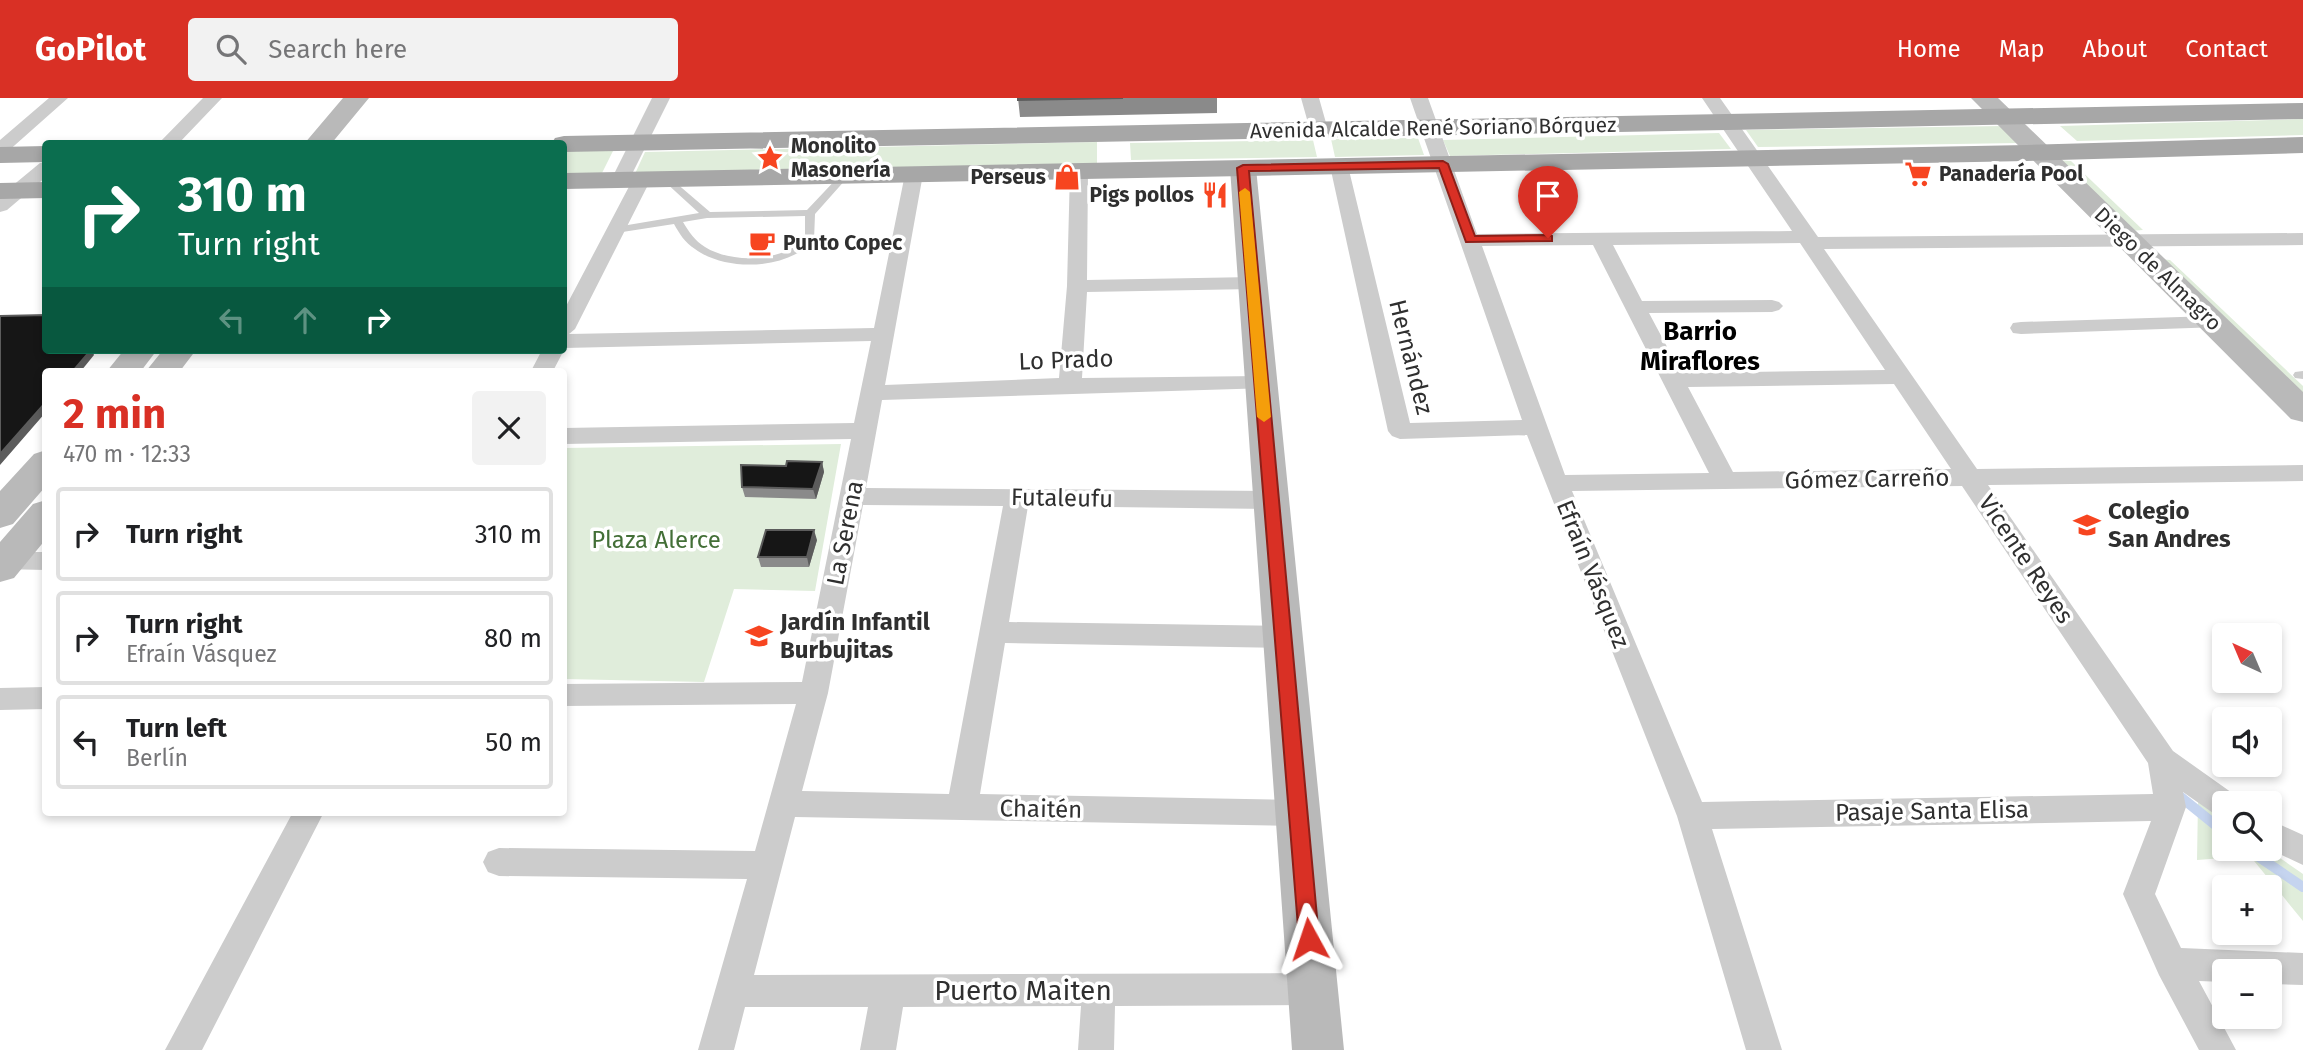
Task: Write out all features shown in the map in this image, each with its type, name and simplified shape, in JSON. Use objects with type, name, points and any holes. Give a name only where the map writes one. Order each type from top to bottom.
[{"type":"main road","points":[[322,140],[368,103]]},
{"type":"main road","points":[[351,140],[368,103]]},
{"type":"main road","name":"Avenida Alcalde René Soriano Bórquez","points":[[567,144],[1729,123],[2010,108],[2303,111]]},
{"type":"main road","name":"Diego de Almagro","points":[[2010,108],[2071,152],[2302,376]]},
{"type":"main road","name":"Diego de Almagro","points":[[2010,108],[2040,153],[2303,411]]},
{"type":"main road","points":[[1319,130],[1334,166]]},
{"type":"main road","points":[[1116,134],[1119,170]]},
{"type":"main road","name":"Avenida Alcalde René Soriano Bórquez","points":[[567,181],[1755,159],[2303,145]]},
{"type":"main road","points":[[0,155],[42,154]]},
{"type":"main road","points":[[1243,168],[1318,1050]]},
{"type":"main road","points":[[6,196],[42,191]]},
{"type":"main road","points":[[126,368],[138,354]]},
{"type":"main road","points":[[0,515],[42,467]]},
{"type":"main road","points":[[3,565],[42,518]]},
{"type":"street","points":[[0,149],[59,98]]},
{"type":"street","points":[[171,140],[214,98]]},
{"type":"street","points":[[567,323],[644,179],[639,143],[660,98]]},
{"type":"street","points":[[1310,98],[1319,130]]},
{"type":"street","name":"Efraín Vásquez","points":[[1419,98],[1556,483],[1692,816],[1764,1050]]},
{"type":"street","name":"Vicente Reyes","points":[[1711,98],[1971,477],[2166,780]]},
{"type":"street","name":"Hernández","points":[[1334,166],[1400,431],[1535,427]]},
{"type":"street","points":[[6,196],[42,170]]},
{"type":"street","points":[[1070,385],[1077,286],[1079,171]]},
{"type":"street","name":"La Serena","points":[[716,1050],[814,694],[914,174]]},
{"type":"street","points":[[1470,240],[1599,237],[2129,241],[2303,239]]},
{"type":"street","points":[[1599,237],[1725,480]]},
{"type":"street","points":[[1077,286],[1253,283]]},
{"type":"street","points":[[1635,307],[1772,306]]},
{"type":"street","points":[[2021,328],[2212,322]]},
{"type":"street","points":[[567,341],[883,334]]},
{"type":"street","points":[[1672,380],[1902,377]]},
{"type":"street","name":"Lo Prado","points":[[872,393],[1070,385],[1261,383]]},
{"type":"street","points":[[567,436],[864,431]]},
{"type":"street","name":"Gómez Carreño","points":[[1556,483],[2303,473]]},
{"type":"street","name":"Futaleufu","points":[[852,496],[1271,500]]},
{"type":"street","points":[[962,807],[1017,498]]},
{"type":"street","points":[[3,565],[42,561]]},
{"type":"street","points":[[993,632],[1283,637]]},
{"type":"street","points":[[567,695],[814,694]]},
{"type":"street","points":[[0,699],[42,698]]},
{"type":"street","points":[[2212,799],[2166,780],[2139,894],[2171,964],[2218,1050]]},
{"type":"street","name":"Pasaje Santa Elisa","points":[[1692,816],[2166,780]]},
{"type":"street","name":"Chaitén","points":[[783,804],[1298,813]]},
{"type":"street","points":[[183,1050],[307,816]]},
{"type":"street","points":[[2282,840],[2303,851]]},
{"type":"street","points":[[499,862],[767,865]]},
{"type":"street","points":[[2171,964],[2303,969]]},
{"type":"street","name":"Puerto Maiten","points":[[732,992],[1313,989]]},
{"type":"street","points":[[1097,1050],[1099,990]]},
{"type":"street","points":[[878,1050],[888,991]]},
{"type":"lane","points":[[677,220],[689,239],[727,261],[778,260],[797,251],[810,238],[810,213],[844,176]]},
{"type":"lane","points":[[644,179],[707,215]]},
{"type":"lane","points":[[616,230],[707,215],[810,213]]},
{"type":"green space","points":[[2303,119],[2303,135],[2077,141],[2060,126]]},
{"type":"green space","points":[[2002,126],[2019,143],[1758,147],[1746,130]]},
{"type":"green space","points":[[1719,133],[1731,149],[1450,156],[1443,140]]},
{"type":"green space","points":[[1418,138],[1424,155],[1335,157],[1331,139]]},
{"type":"green space","points":[[1313,140],[1317,157],[1131,160],[1130,143]]},
{"type":"green space","points":[[1097,142],[1097,165],[634,176],[645,152]]},
{"type":"green space","points":[[614,149],[600,177],[567,178],[567,150]]},
{"type":"green space","points":[[2055,160],[2071,161],[2143,230],[2128,231]]},
{"type":"green space","points":[[2159,259],[2170,260],[2303,386],[2303,403]]},
{"type":"green space","name":"Plaza Alerce","points":[[841,444],[815,591],[734,589],[704,682],[567,679],[567,448]]},
{"type":"green space","points":[[2198,802],[2212,812],[2212,859],[2197,860]]},
{"type":"green space","points":[[2282,859],[2303,874],[2303,921],[2282,895],[2282,875],[2265,875],[2254,861]]},
{"type":"building","points":[[1018,98],[1123,98],[1018,100]]},
{"type":"building","points":[[42,315],[42,354],[88,354],[76,368],[42,368],[42,407],[0,454],[0,316]]},
{"type":"building","points":[[787,461],[822,462],[813,489],[742,487],[741,465],[786,466]]},
{"type":"building","points":[[766,530],[814,530],[807,557],[758,557]]},
{"type":"waterway","points":[[2177,794],[2212,822]]},
{"type":"waterway","points":[[2265,861],[2303,887]]},
{"type":"slow traffic","points":[[1245,192],[1264,417]]},
{"type":"place","name":"Monolito Masonería","points":[[770,158]]},
{"type":"place","name":"Panadería Pool","points":[[1918,174]]},
{"type":"place","name":"Perseus","points":[[1067,177]]},
{"type":"place","name":"Pigs pollos","points":[[1215,195]]},
{"type":"place","name":"Punto Copec","points":[[762,243]]},
{"type":"place","name":"Colegio San Andres","points":[[2087,525]]},
{"type":"place","name":"Jardín Infantil Burbujitas","points":[[759,636]]},
{"type":"district","name":"Barrio Miraflores","points":[[1700,346]]},
{"type":"route","points":[[1309,939],[1243,168],[1443,164],[1470,240],[1548,238]]}]
